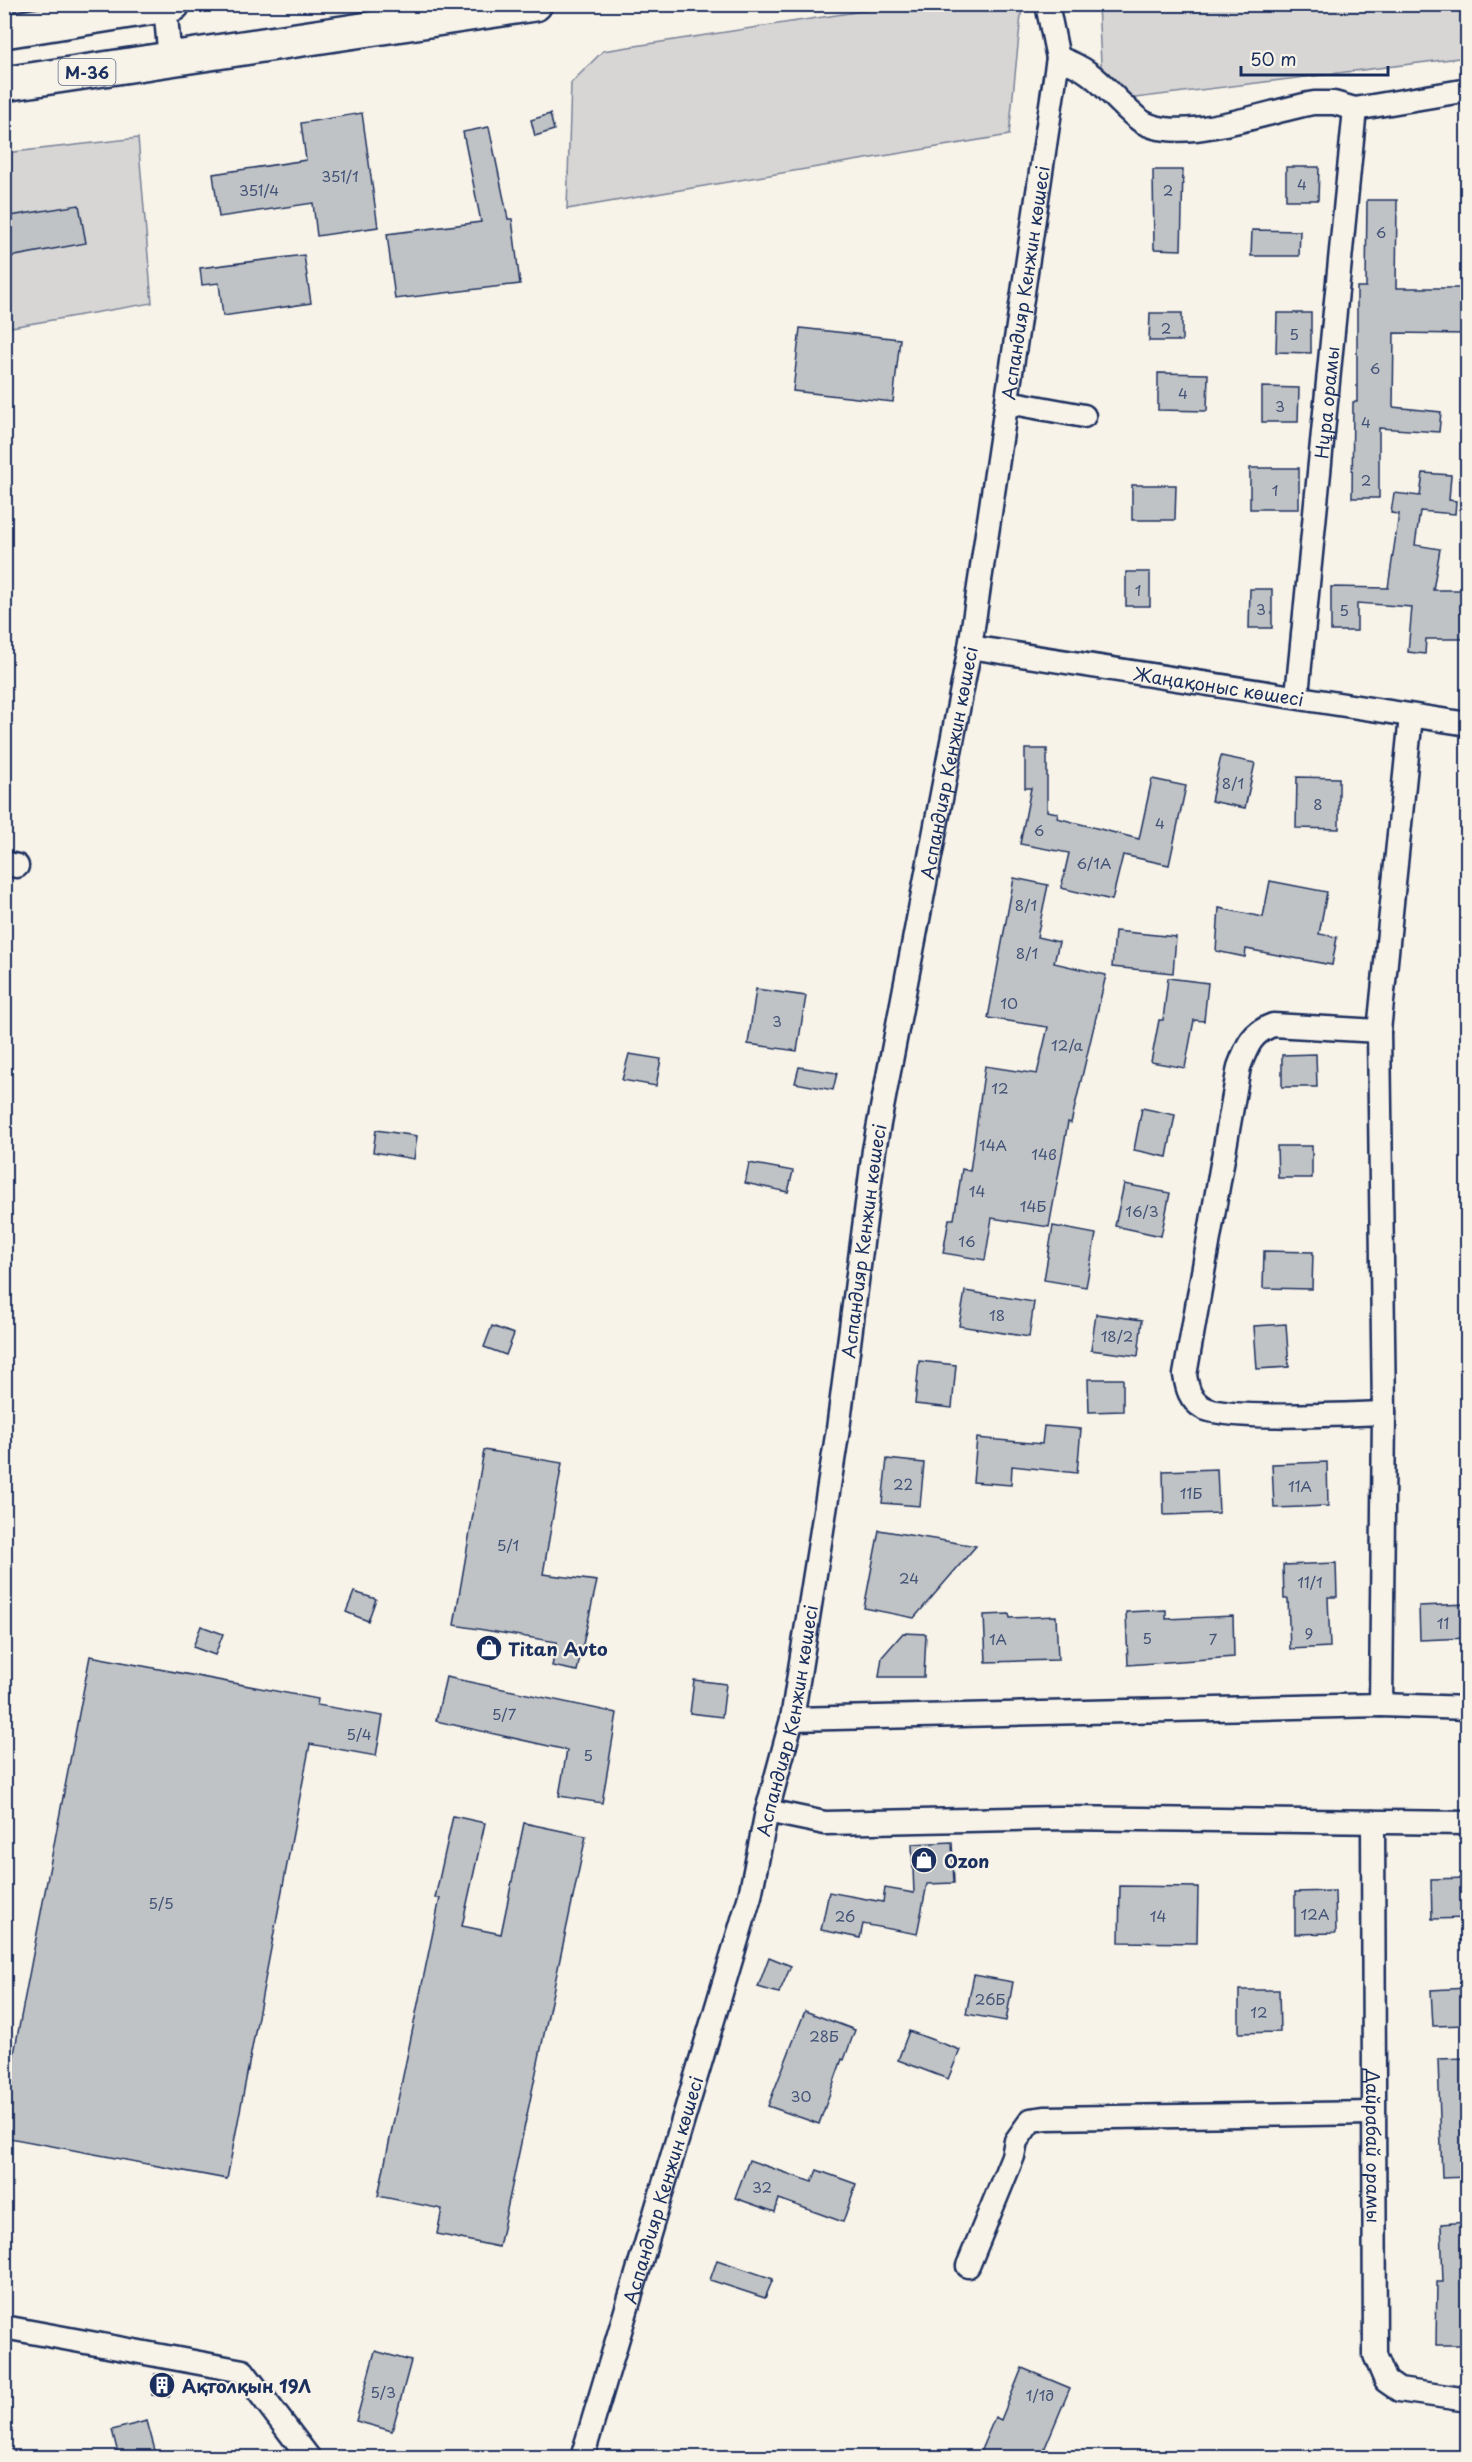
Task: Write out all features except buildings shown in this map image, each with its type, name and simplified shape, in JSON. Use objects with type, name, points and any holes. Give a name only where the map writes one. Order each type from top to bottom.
[{"type":"main road","name":"M-36","points":[[4,84],[535,4]]},
{"type":"main road","points":[[4,31],[169,5]]},
{"type":"street","name":"Аспандияр Кенжин көшесі","points":[[582,2457],[750,1896],[767,1811],[792,1719],[838,1430],[874,1150],[970,646],[1008,402],[1058,58],[1047,4]]},
{"type":"street","points":[[169,5],[170,60]]},
{"type":"street","points":[[1058,58],[1091,72],[1138,119],[1150,126],[1165,130],[1194,129],[1314,103],[1334,103],[1354,109],[1467,90]]},
{"type":"street","name":"Нұра орамы","points":[[1298,695],[1354,109]]},
{"type":"street","points":[[1008,402],[1084,416]]},
{"type":"street","name":"Жаңақоныс көшесі","points":[[970,646],[1298,695],[1467,724]]},
{"type":"street","points":[[1381,1705],[1384,1413],[1379,1031],[1411,716]]},
{"type":"street","points":[[1379,1031],[1273,1025],[1260,1030],[1250,1039],[1239,1067],[1185,1375],[1188,1390],[1193,1399],[1212,1412],[1322,1416],[1384,1413]]},
{"type":"street","points":[[792,1719],[1381,1705],[1467,1708]]},
{"type":"street","points":[[767,1811],[825,1823],[1059,1818],[1467,1823]]},
{"type":"street","name":"Дайрабай орамы","points":[[1373,1822],[1375,2355],[1378,2368],[1386,2381],[1399,2390],[1467,2400]]},
{"type":"street","points":[[968,2266],[1013,2156],[1016,2140],[1031,2120],[1373,2112]]},
{"type":"street","points":[[4,2327],[243,2371],[309,2457]]},
{"type":"shaded area","points":[[908,4],[1022,5],[1009,135],[567,209],[571,83],[603,51]]},
{"type":"shaded area","points":[[1098,5],[1467,5],[1467,57],[1103,102]]},
{"type":"shaded area","points":[[138,138],[152,303],[5,328],[5,153]]},
{"type":"place","name":"Titan Avto","points":[[489,1648]]},
{"type":"place","name":"Ozon","points":[[924,1860]]},
{"type":"place","name":"Ақтолқын 19Л","points":[[162,2385]]}]
